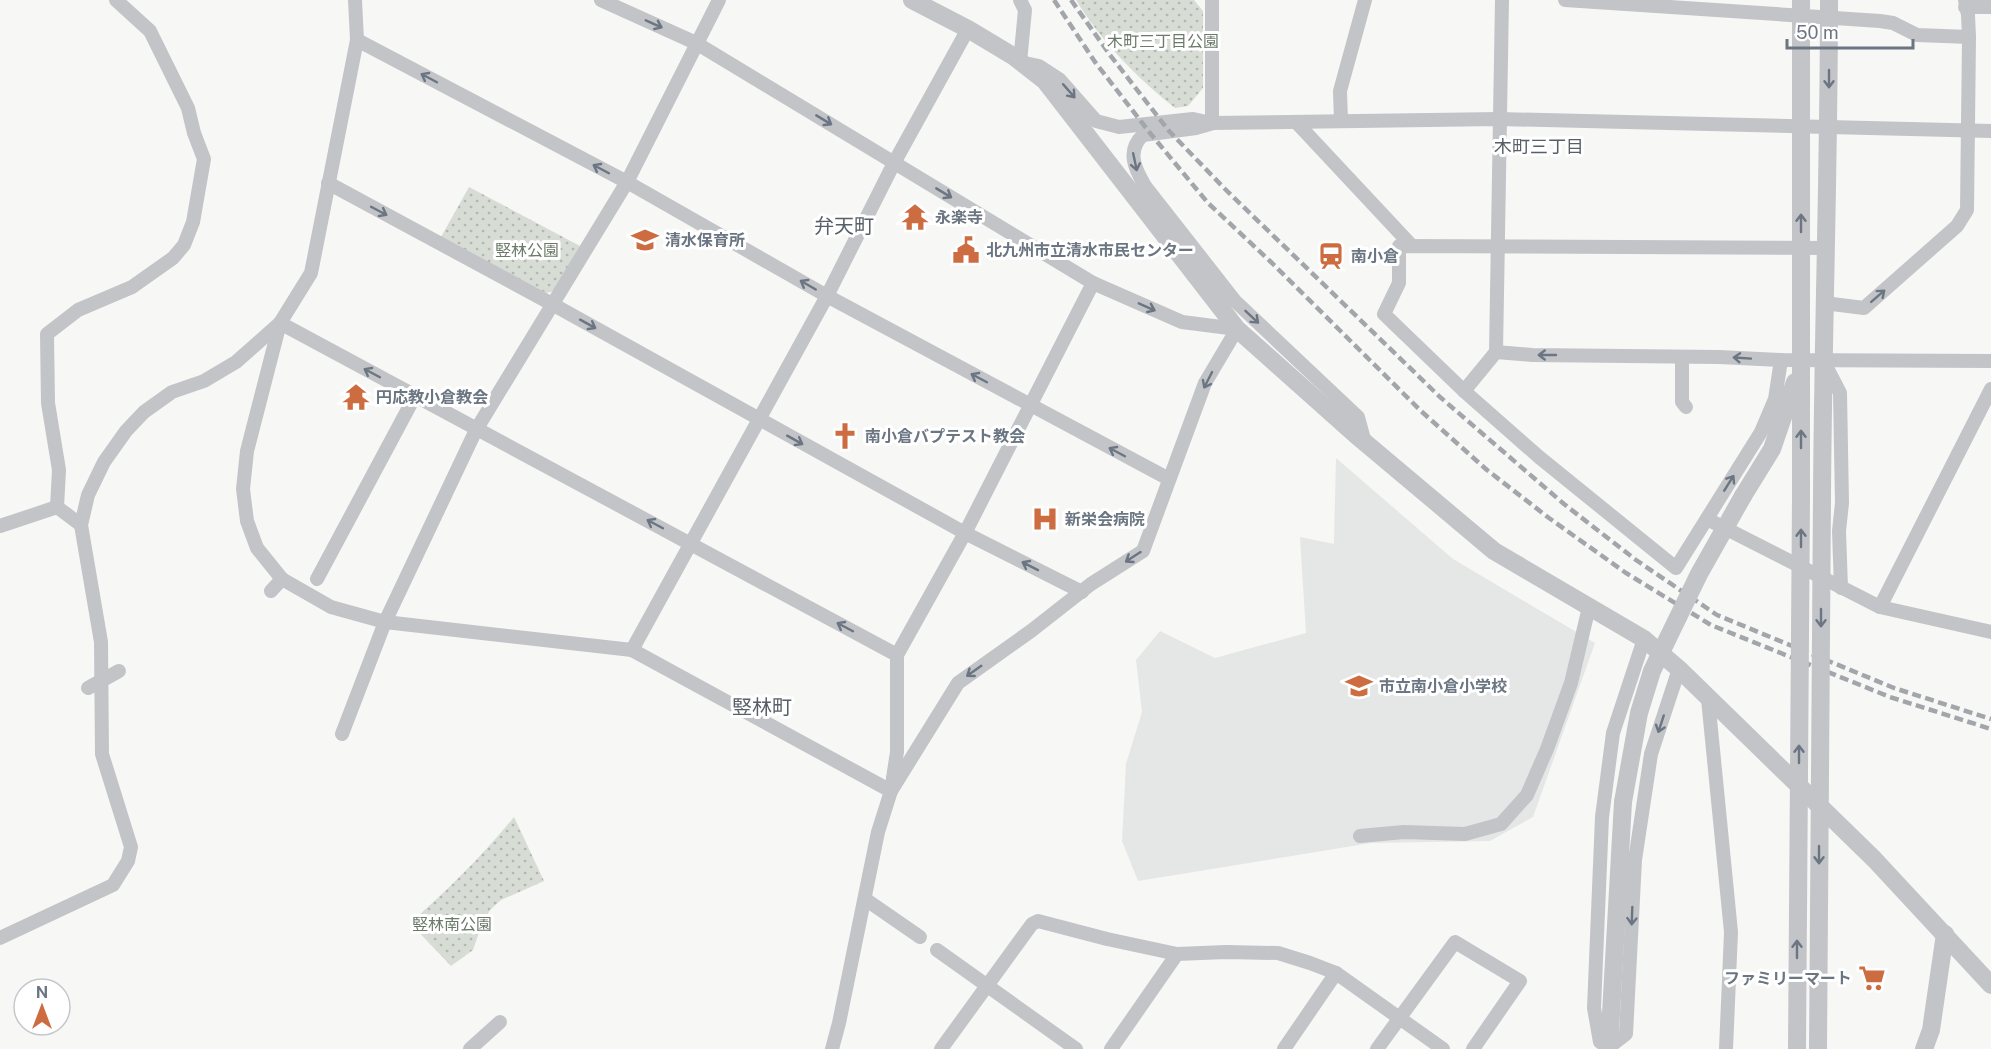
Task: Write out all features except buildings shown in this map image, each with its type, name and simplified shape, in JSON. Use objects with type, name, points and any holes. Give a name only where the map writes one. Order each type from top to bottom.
[{"type":"street","points":[[57,507],[59,470],[48,403],[47,334],[78,310],[132,286],[173,258],[184,245],[193,222],[204,159],[188,108],[150,31],[116,0]]},
{"type":"street","points":[[0,938],[112,885],[128,861],[131,847],[102,754],[101,642],[81,525],[88,495],[104,462],[126,431],[144,412],[172,392],[204,381],[236,362],[280,323],[311,273],[357,40],[355,0]]},
{"type":"street","points":[[601,0],[696,43],[1093,284],[1182,322],[1237,329]]},
{"type":"street","points":[[342,734],[385,622],[476,430],[627,182],[719,0]]},
{"type":"street","points":[[912,0],[968,29],[1045,81],[1237,329],[1365,444],[1494,550],[1644,639],[1679,669],[1874,859],[1991,985]]},
{"type":"street","points":[[1020,0],[1025,10],[1020,62]]},
{"type":"street","points":[[1341,121],[1340,91],[1365,0]]},
{"type":"street","points":[[1464,391],[1496,352],[1502,0]]},
{"type":"street","points":[[1565,0],[1829,9],[1893,23],[1917,35],[1969,37]]},
{"type":"street","points":[[1211,1],[1212,123]]},
{"type":"street","points":[[1824,303],[1864,308],[1958,226],[1967,210],[1969,37],[1965,3],[1991,7]]},
{"type":"street","points":[[1797,1049],[1801,497],[1801,8]]},
{"type":"street","points":[[1818,1049],[1823,360],[1829,127],[1829,9]]},
{"type":"street","points":[[632,650],[827,296],[894,163],[968,29]]},
{"type":"street","points":[[357,40],[627,182],[827,296],[1169,479]]},
{"type":"street","points":[[1020,62],[1039,66],[1059,78],[1096,121],[1119,127],[1193,119],[1212,123],[1500,119],[1991,131]]},
{"type":"street","points":[[1296,122],[1412,246]]},
{"type":"street","points":[[1212,123],[1196,128],[1143,135],[1133,153],[1138,174],[1235,301],[1358,417],[1365,444]]},
{"type":"street","points":[[328,183],[552,304],[965,533],[1082,592]]},
{"type":"street","points":[[1781,360],[1775,399],[1761,432],[1676,568],[1556,471],[1464,391],[1384,314],[1399,284],[1399,246],[1825,248]]},
{"type":"street","points":[[832,1049],[866,899],[878,832],[891,791],[897,752],[897,655],[965,533],[1093,284]]},
{"type":"street","points":[[280,323],[897,655]]},
{"type":"street","points":[[280,323],[248,451],[243,489],[247,521],[257,548],[282,579],[331,607],[385,622],[632,650],[891,791]]},
{"type":"street","points":[[891,791],[958,683],[1082,592],[1143,551],[1205,383],[1237,329]]},
{"type":"street","points":[[1496,352],[1523,355],[1781,360],[1991,361]]},
{"type":"street","points":[[1682,357],[1682,402],[1686,407]]},
{"type":"street","points":[[1609,1048],[1623,802],[1639,713],[1652,671],[1699,574],[1772,449],[1792,396],[1801,360]]},
{"type":"street","points":[[1823,360],[1840,393],[1841,588]]},
{"type":"street","points":[[1880,607],[1991,389]]},
{"type":"street","points":[[316,579],[415,396]]},
{"type":"street","points":[[57,507],[81,525]]},
{"type":"street","points":[[0,526],[57,507]]},
{"type":"street","points":[[1707,519],[1880,607],[1991,632]]},
{"type":"street","points":[[272,591],[282,579]]},
{"type":"street","points":[[1360,836],[1404,832],[1465,834],[1501,824],[1527,795],[1547,749],[1571,683],[1589,607]]},
{"type":"street","points":[[1609,1048],[1600,1042],[1594,1008],[1602,817],[1613,734],[1644,639]]},
{"type":"street","points":[[1609,1048],[1626,1034],[1635,860],[1651,754],[1679,669]]},
{"type":"street","points":[[88,688],[119,671]]},
{"type":"street","points":[[1708,699],[1731,932],[1726,1049]]},
{"type":"street","points":[[866,899],[920,937]]},
{"type":"street","points":[[940,1049],[1032,924],[1038,921],[1177,954],[1226,951],[1278,953],[1335,973],[1443,1049]]},
{"type":"street","points":[[1924,1049],[1931,1030],[1945,934]]},
{"type":"street","points":[[1377,1049],[1455,942],[1520,981],[1473,1049]]},
{"type":"street","points":[[937,950],[1076,1049]]},
{"type":"street","points":[[1111,1049],[1177,954]]},
{"type":"street","points":[[1284,1049],[1335,973]]},
{"type":"street","points":[[470,1049],[500,1022]]},
{"type":"shaded area","name":"市立南小倉小学校","points":[[1336,458],[1453,559],[1595,643],[1533,817],[1490,841],[1371,843],[1138,881],[1122,841],[1126,764],[1142,712],[1136,660],[1160,631],[1215,658],[1306,633],[1300,537],[1334,544]]},
{"type":"green space","name":"木町三丁目公園","points":[[1076,0],[1194,0],[1203,11],[1203,88],[1188,106],[1175,108],[1121,58]]},
{"type":"green space","name":"竪林公園","points":[[469,187],[580,246],[555,291],[546,293],[441,237]]},
{"type":"green space","name":"竪林南公園","points":[[514,817],[544,881],[501,900],[490,910],[473,950],[451,966],[410,923],[464,872]]},
{"type":"railway","points":[[1054,0],[1095,62],[1208,203],[1421,411],[1487,470],[1626,573],[1711,625],[1890,697],[1991,729]]},
{"type":"railway","points":[[1071,0],[1169,131],[1225,189],[1440,397],[1564,504],[1636,560],[1717,615],[1894,688],[1991,719]]},
{"type":"place","name":"永楽寺","points":[[915,217]]},
{"type":"place","name":"清水保育所","points":[[645,240]]},
{"type":"place","name":"北九州市立清水市民センター","points":[[966,250]]},
{"type":"place","name":"南小倉","points":[[1331,256]]},
{"type":"place","name":"円応教小倉教会","points":[[356,397]]},
{"type":"place","name":"南小倉バプテスト教会","points":[[845,436]]},
{"type":"place","name":"新栄会病院","points":[[1045,519]]},
{"type":"place","name":"市立南小倉小学校","points":[[1359,686]]},
{"type":"place","name":"ファミリーマート","points":[[1872,978]]},
{"type":"district","name":"木町三丁目","points":[[1539,147]]},
{"type":"district","name":"弁天町","points":[[844,226]]},
{"type":"district","name":"竪林町","points":[[762,707]]}]
